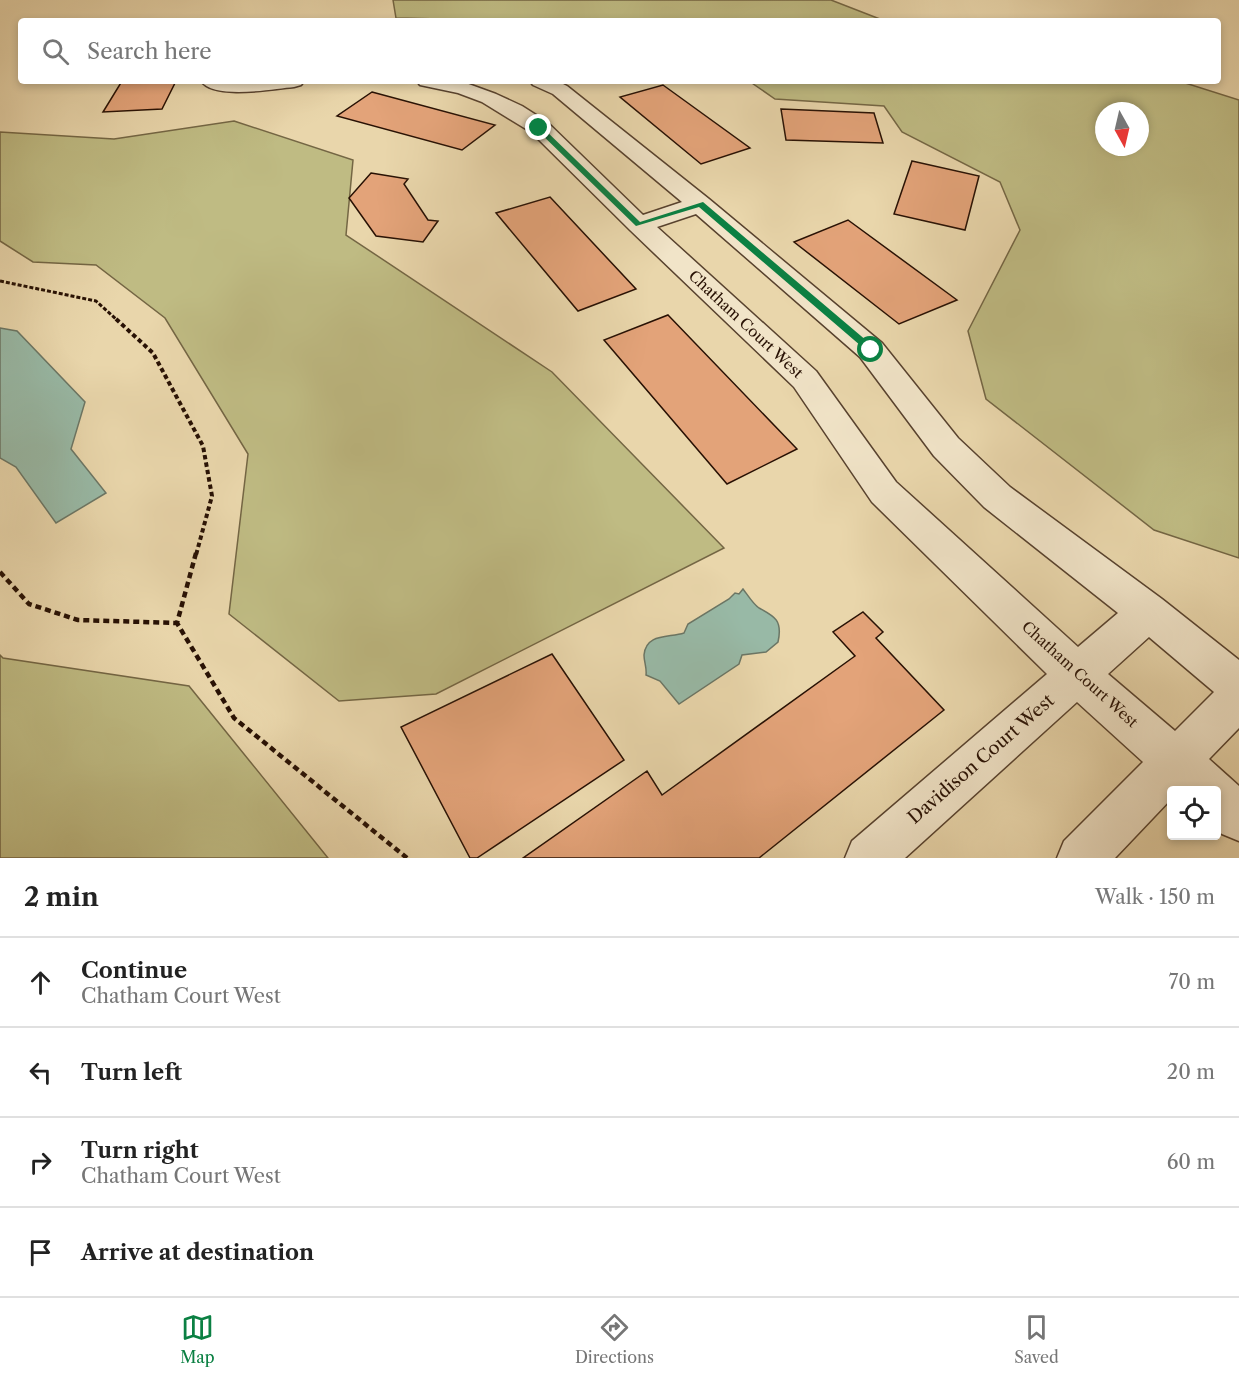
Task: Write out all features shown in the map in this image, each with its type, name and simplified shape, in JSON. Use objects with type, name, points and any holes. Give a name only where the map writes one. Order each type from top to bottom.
[{"type":"street","points":[[216,84],[236,84]]},
{"type":"street","name":"Chatham Court West","points":[[442,84],[463,88],[514,111],[539,128],[639,225],[805,378],[885,492],[1077,674],[1205,786]]},
{"type":"street","points":[[547,84],[560,90],[700,204],[871,350],[946,447],[998,497],[1148,612],[1239,686]]},
{"type":"street","points":[[639,225],[700,204]]},
{"type":"street","name":"Davidison Court West","points":[[869,858],[1148,612]]},
{"type":"street","points":[[1081,858],[1239,697]]},
{"type":"street","points":[[1221,802],[1239,818]]},
{"type":"path","points":[[0,281],[96,301],[153,352],[203,446],[212,496],[177,623],[234,718],[407,858]]},
{"type":"path","points":[[0,572],[28,604],[78,620],[177,623]]},
{"type":"shaded area","points":[[393,0],[831,0],[877,18],[396,18]]},
{"type":"shaded area","points":[[753,84],[1188,84],[1239,100],[1239,558],[1154,530],[986,399],[968,331],[1020,230],[1000,182],[902,132],[884,106],[775,99]]},
{"type":"shaded area","points":[[234,121],[353,160],[346,235],[552,372],[724,548],[436,694],[339,701],[229,614],[248,454],[165,318],[96,265],[33,262],[0,241],[0,132],[114,139]]},
{"type":"shaded area","points":[[0,328],[17,331],[85,402],[71,449],[106,493],[56,523],[16,467],[0,458]]},
{"type":"shaded area","points":[[743,589],[752,602],[776,620],[779,629],[778,642],[766,652],[742,655],[739,664],[679,704],[660,681],[646,675],[644,655],[646,648],[649,643],[659,638],[684,633],[688,624],[735,593],[739,594]]},
{"type":"shaded area","points":[[0,655],[3,658],[189,686],[328,858],[0,858]]},
{"type":"building","points":[[120,84],[174,84],[162,109],[103,112]]},
{"type":"building","points":[[663,85],[750,148],[701,164],[620,97]]},
{"type":"building","points":[[372,92],[495,125],[462,150],[337,116]]},
{"type":"building","points":[[781,109],[874,113],[883,143],[786,140]]},
{"type":"building","points":[[912,161],[979,176],[965,230],[894,214]]},
{"type":"building","points":[[371,173],[408,179],[404,184],[428,220],[438,221],[423,242],[376,236],[349,198]]},
{"type":"building","points":[[550,197],[636,289],[578,311],[496,213]]},
{"type":"building","points":[[848,220],[957,300],[899,324],[794,242]]},
{"type":"building","points":[[668,315],[797,449],[727,484],[604,340]]},
{"type":"building","points":[[863,612],[883,632],[876,638],[944,710],[759,858],[523,858],[647,771],[662,795],[855,656],[833,632]]},
{"type":"building","points":[[552,654],[624,760],[477,858],[470,858],[401,727]]},
{"type":"route","points":[[539,128],[639,225],[700,204],[871,350]]}]
